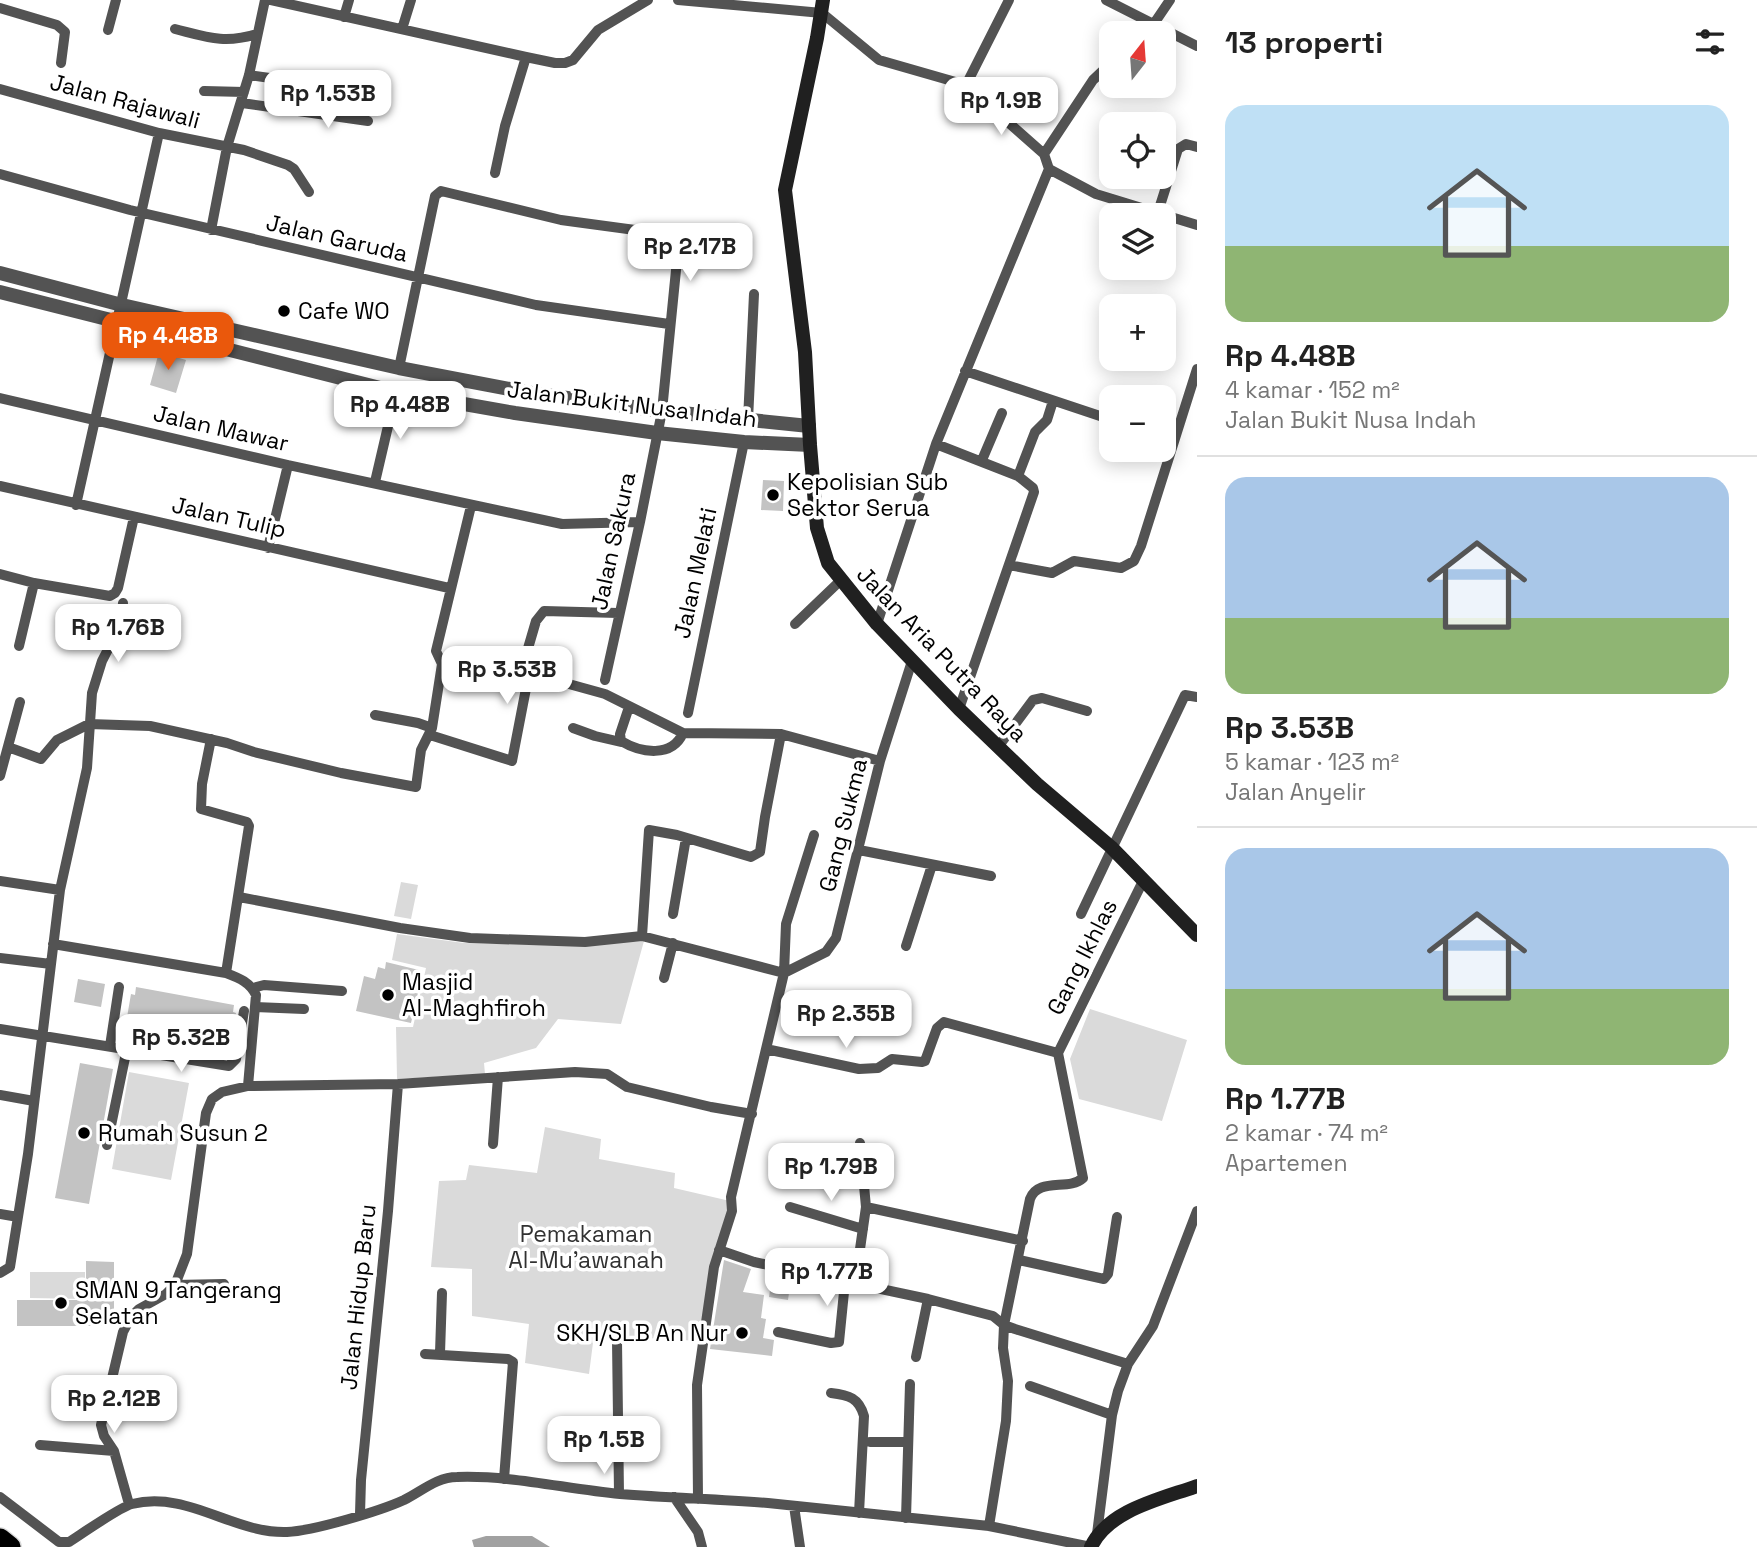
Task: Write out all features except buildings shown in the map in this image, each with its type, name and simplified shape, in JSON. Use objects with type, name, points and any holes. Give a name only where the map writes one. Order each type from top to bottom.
[{"type":"highway","points":[[0,1539],[10,1547]]},
{"type":"main road","name":"Jalan Aria Putra Raya","points":[[822,7],[785,190],[805,352],[817,528],[828,563],[840,581],[912,661],[1037,784],[1144,879],[1197,934]]},
{"type":"main road","points":[[1093,1543],[1114,1520],[1197,1486]]},
{"type":"street","points":[[108,30],[116,0]]},
{"type":"street","points":[[211,230],[227,147],[249,75],[264,0]]},
{"type":"street","points":[[271,0],[344,18],[565,63],[573,60],[597,30],[648,0]]},
{"type":"street","points":[[344,18],[349,0]]},
{"type":"street","points":[[402,29],[411,0]]},
{"type":"street","points":[[678,0],[822,7],[879,60],[966,85],[1044,154],[1049,169],[936,444],[877,624]]},
{"type":"street","points":[[966,85],[1009,0]]},
{"type":"street","points":[[1106,0],[1147,21]]},
{"type":"street","points":[[1155,21],[1170,0]]},
{"type":"street","points":[[0,8],[57,24],[65,32],[61,62]]},
{"type":"street","points":[[175,29],[218,40],[257,34]]},
{"type":"street","points":[[1176,36],[1197,46]]},
{"type":"street","points":[[495,173],[505,126],[526,57]]},
{"type":"street","points":[[1044,154],[1099,74]]},
{"type":"street","points":[[249,75],[327,86]]},
{"type":"street","name":"Jalan Rajawali","points":[[0,89],[288,165],[295,169],[309,192]]},
{"type":"street","points":[[204,91],[368,121]]},
{"type":"street","points":[[76,505],[159,133]]},
{"type":"street","points":[[1161,203],[1178,149],[1191,144],[1197,147]]},
{"type":"street","points":[[1049,169],[1096,194],[1127,203]]},
{"type":"street","name":"Jalan Garuda","points":[[0,174],[142,214],[536,305],[669,324]]},
{"type":"street","name":"Jalan Sakura","points":[[418,278],[435,196],[445,191],[561,220],[672,235],[679,240],[662,411],[605,680]]},
{"type":"street","points":[[1176,218],[1197,225]]},
{"type":"street","name":"Jalan Bukit Nusa Indah","points":[[0,273],[399,368],[531,393],[662,411],[809,425]]},
{"type":"street","points":[[399,368],[418,278]]},
{"type":"street","name":"Jalan Bukit Nusa Indah","points":[[0,292],[396,392],[515,414],[657,433],[744,442],[810,445]]},
{"type":"street","points":[[748,420],[754,295]]},
{"type":"street","points":[[1009,565],[1052,573],[1074,561],[1121,568],[1134,561],[1197,369]]},
{"type":"street","points":[[965,371],[1099,416]]},
{"type":"street","points":[[374,482],[396,392]]},
{"type":"street","name":"Jalan Mawar","points":[[0,398],[288,465],[562,524],[640,522]]},
{"type":"street","points":[[1018,476],[1035,432],[1047,420],[1053,401]]},
{"type":"street","points":[[982,460],[1002,413]]},
{"type":"street","name":"Jalan Melati","points":[[688,713],[744,442]]},
{"type":"street","points":[[936,444],[1018,476],[1033,488],[1034,495],[960,709]]},
{"type":"street","points":[[268,548],[288,465]]},
{"type":"street","name":"Jalan Tulip","points":[[0,486],[449,588]]},
{"type":"street","points":[[8,747],[41,759],[57,740],[89,724],[149,726],[413,788],[418,785],[421,750],[431,732],[442,664],[436,651],[449,588],[471,506]]},
{"type":"street","points":[[0,574],[103,595],[115,593],[134,517]]},
{"type":"street","points":[[794,624],[840,581]]},
{"type":"street","points":[[19,646],[34,583]]},
{"type":"street","points":[[0,1273],[10,1266],[18,1217],[60,890],[87,768],[92,693],[102,662],[121,624],[123,603]]},
{"type":"street","points":[[524,662],[536,621],[544,611],[618,613]]},
{"type":"street","name":"Gang Sukma","points":[[784,973],[826,952],[832,946],[880,761],[912,661]]},
{"type":"street","points":[[375,715],[418,723],[431,732],[512,761],[529,673],[605,694],[683,733],[781,734],[880,761]]},
{"type":"street","points":[[1082,914],[1185,695],[1197,697]]},
{"type":"street","points":[[998,747],[1033,700],[1042,698],[1087,711]]},
{"type":"street","points":[[0,776],[20,702]]},
{"type":"street","points":[[621,742],[620,734],[629,706]]},
{"type":"street","points":[[573,728],[654,751],[666,751],[676,744],[683,733]]},
{"type":"street","points":[[642,936],[648,832],[651,829],[751,857],[760,852],[781,734]]},
{"type":"street","points":[[211,739],[200,805],[205,811],[247,822],[249,826],[226,973]]},
{"type":"street","points":[[698,1499],[697,1385],[713,1266],[732,1211],[731,1198],[784,973],[786,924],[814,835]]},
{"type":"street","points":[[673,914],[686,838]]},
{"type":"street","points":[[859,849],[991,876]]},
{"type":"street","points":[[906,946],[932,865]]},
{"type":"street","name":"Gang Ikhlas","points":[[1058,1053],[1144,879]]},
{"type":"street","points":[[0,881],[60,890]]},
{"type":"street","points":[[239,898],[470,938],[585,942],[642,936],[784,973]]},
{"type":"street","points":[[664,978],[673,943]]},
{"type":"street","points":[[0,1029],[229,1066],[236,1059],[249,1009],[256,995],[253,988],[244,981],[226,973],[53,944]]},
{"type":"street","points":[[0,958],[51,964]]},
{"type":"street","points":[[253,988],[264,985],[342,990]]},
{"type":"street","points":[[110,1046],[119,987]]},
{"type":"street","points":[[249,1009],[304,1009]]},
{"type":"street","points":[[248,1086],[249,1009]]},
{"type":"street","points":[[766,1049],[859,1069],[878,1068],[892,1059],[922,1062],[925,1061],[937,1028],[944,1021],[1058,1053],[1083,1178],[1078,1182],[1039,1187],[1032,1192],[1004,1325],[1003,1348],[1008,1381],[1006,1421],[989,1526]]},
{"type":"street","points":[[107,1145],[127,1048]]},
{"type":"street","points":[[129,1504],[114,1451],[104,1436],[101,1425],[122,1332],[139,1309],[166,1294],[175,1285],[187,1254],[208,1105],[222,1092],[248,1086],[397,1084],[575,1072],[607,1074],[623,1086],[752,1114]]},
{"type":"street","points":[[493,1144],[498,1077]]},
{"type":"street","name":"Jalan Hidup Baru","points":[[360,1514],[397,1084]]},
{"type":"street","points":[[0,1095],[34,1101]]},
{"type":"street","points":[[778,1332],[831,1343],[839,1342],[866,1207],[860,1143]]},
{"type":"street","points":[[790,1207],[863,1228]]},
{"type":"street","points":[[866,1207],[1023,1241]]},
{"type":"street","points":[[0,1497],[59,1542],[69,1542],[129,1504],[165,1503],[196,1508],[258,1529],[298,1531],[402,1501],[439,1480],[454,1477],[504,1479],[619,1494],[794,1506],[989,1526],[1093,1543],[1112,1415],[1128,1364],[1153,1326],[1197,1211]]},
{"type":"street","points":[[0,1214],[18,1217]]},
{"type":"street","points":[[1019,1260],[1104,1279],[1108,1274],[1117,1217]]},
{"type":"street","points":[[719,1250],[754,1262],[928,1299],[993,1316],[1004,1325],[1128,1364]]},
{"type":"street","points":[[175,1285],[224,1284]]},
{"type":"street","points":[[440,1353],[442,1293]]},
{"type":"street","points":[[916,1357],[928,1299]]},
{"type":"street","points":[[617,1341],[619,1494]]},
{"type":"street","points":[[425,1354],[508,1359],[513,1362],[504,1479]]},
{"type":"street","points":[[906,1518],[910,1384]]},
{"type":"street","points":[[1030,1386],[1112,1415]]},
{"type":"street","points":[[831,1393],[856,1399],[864,1416],[859,1513]]},
{"type":"street","points":[[870,1442],[908,1442]]},
{"type":"street","points":[[40,1445],[114,1451]]},
{"type":"street","points":[[674,1497],[698,1532],[702,1547]]},
{"type":"street","points":[[794,1506],[800,1547]]},
{"type":"green space","points":[[401,882],[418,885],[411,919],[394,916]]},
{"type":"green space","points":[[397,934],[464,943],[567,945],[644,941],[621,1024],[558,1019],[536,1048],[484,1063],[485,1074],[397,1079],[396,1027],[413,1027],[426,968],[392,960]]},
{"type":"green space","points":[[1090,1009],[1187,1040],[1162,1121],[1079,1099],[1070,1059]]},
{"type":"green space","points":[[129,1072],[189,1083],[171,1180],[112,1169]]},
{"type":"green space","name":"Pemakaman Al-Mu'awanah","points":[[545,1127],[601,1139],[599,1159],[675,1173],[674,1188],[730,1201],[700,1341],[594,1335],[589,1374],[525,1363],[529,1324],[472,1316],[472,1269],[431,1267],[439,1181],[466,1180],[469,1165],[537,1173]]},
{"type":"green space","points":[[30,1272],[85,1272],[85,1299],[30,1298]]},
{"type":"shaded area","points":[[486,1536],[532,1536],[550,1547],[474,1547],[472,1540]]},
{"type":"place","name":"Cafe WO","points":[[284,311]]},
{"type":"place","name":"Kepolisian Sub Sektor Serua","points":[[773,495]]},
{"type":"place","name":"Masjid Al-Maghfiroh","points":[[388,995]]},
{"type":"place","name":"Rumah Susun 2","points":[[84,1133]]},
{"type":"place","name":"SMAN 9 Tangerang Selatan","points":[[61,1303]]},
{"type":"place","name":"SKH/SLB An Nur","points":[[742,1333]]}]
